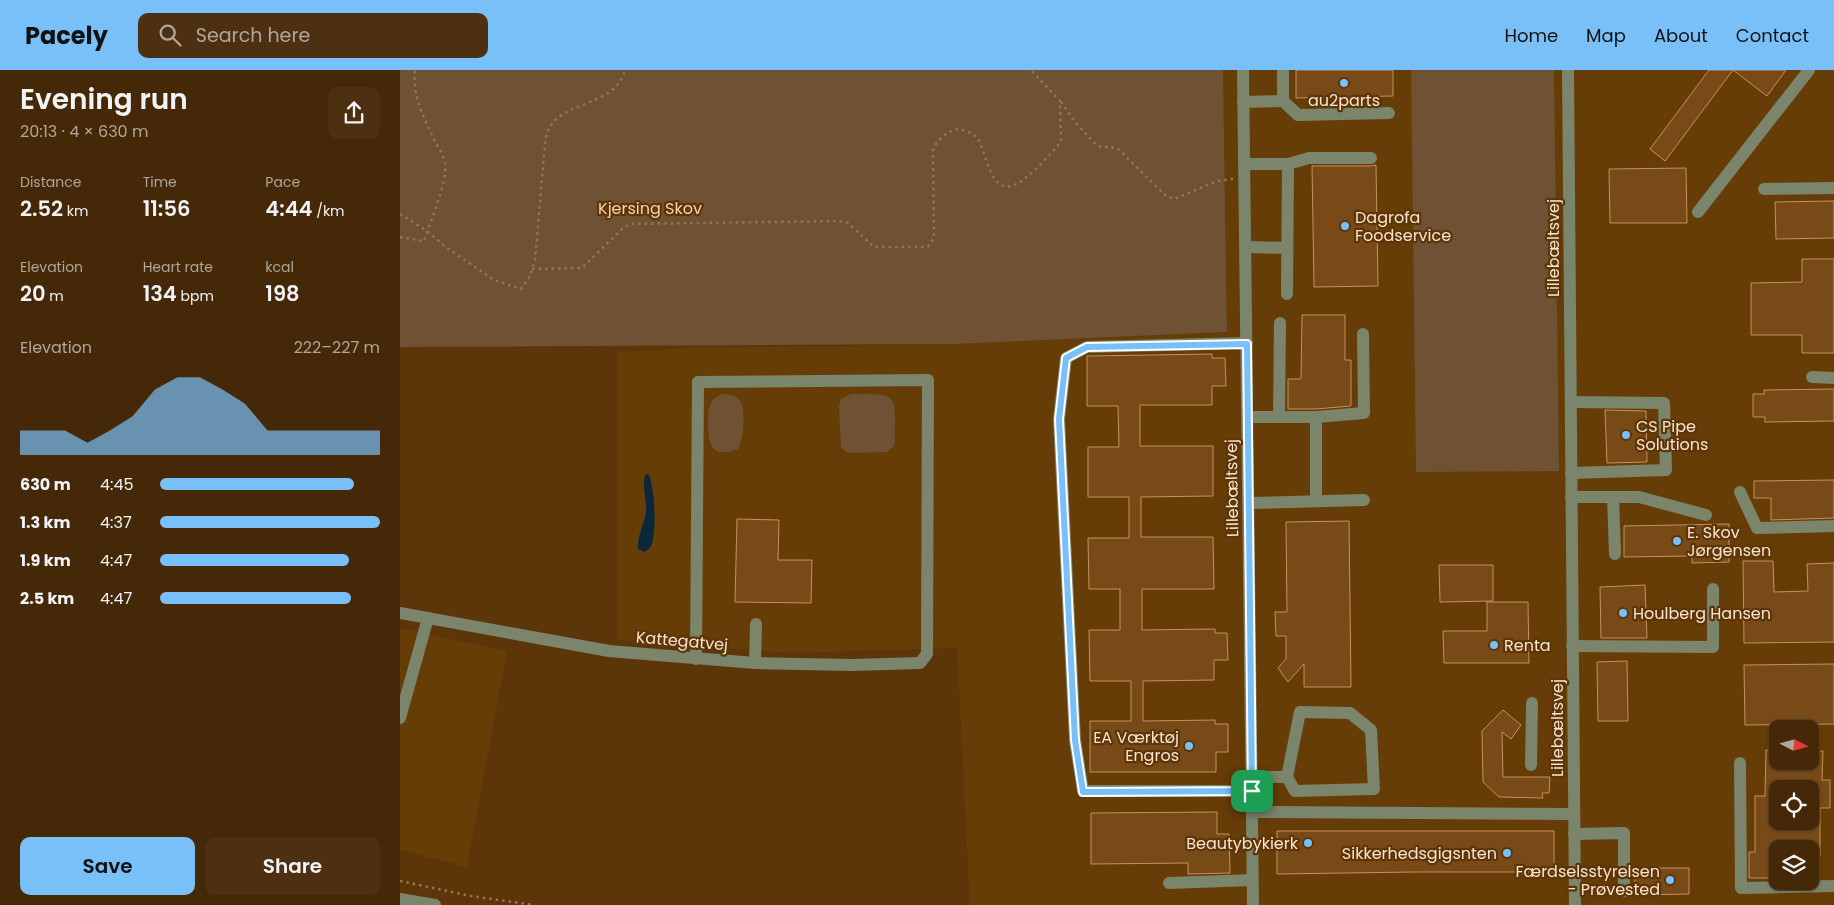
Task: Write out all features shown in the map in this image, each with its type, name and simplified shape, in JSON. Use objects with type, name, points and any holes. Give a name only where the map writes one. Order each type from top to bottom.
[{"type":"street","name":"Lillebæltsvej","points":[[1243,70],[1252,905]]},
{"type":"street","points":[[1283,70],[1283,101]]},
{"type":"street","name":"Lillebæltsvej","points":[[1568,70],[1574,905]]},
{"type":"street","points":[[1698,212],[1809,70]]},
{"type":"street","points":[[1243,102],[1283,101],[1298,115],[1389,113]]},
{"type":"street","points":[[1244,164],[1288,164],[1309,158],[1371,158]]},
{"type":"street","points":[[1287,294],[1288,164]]},
{"type":"street","points":[[1764,189],[1834,188]]},
{"type":"street","points":[[1246,247],[1287,248]]},
{"type":"street","points":[[1279,417],[1280,323]]},
{"type":"street","points":[[1248,417],[1316,417],[1364,414],[1363,334]]},
{"type":"street","points":[[1247,344],[1087,347],[1066,358],[1059,419],[1075,740],[1083,792],[1252,791]]},
{"type":"street","points":[[1812,378],[1834,378]]},
{"type":"street","name":"Kattegatvej","points":[[400,613],[609,651],[696,659],[755,663],[852,665],[920,663],[927,654],[928,380],[698,382],[696,659]]},
{"type":"street","points":[[1570,402],[1664,403],[1666,470],[1571,473]]},
{"type":"street","points":[[1316,417],[1316,501]]},
{"type":"street","points":[[1740,492],[1756,528],[1834,526]]},
{"type":"street","points":[[1571,497],[1639,497],[1706,515]]},
{"type":"street","points":[[1613,497],[1615,554]]},
{"type":"street","points":[[1248,502],[1364,500]]},
{"type":"street","points":[[1572,646],[1713,647],[1713,589]]},
{"type":"street","points":[[400,718],[402,702],[428,618]]},
{"type":"street","points":[[755,663],[756,624]]},
{"type":"street","points":[[1531,765],[1532,703]]},
{"type":"street","points":[[1300,712],[1350,713],[1372,730],[1374,789],[1295,791],[1287,776],[1300,712]]},
{"type":"street","points":[[1740,763],[1741,888],[1834,886]]},
{"type":"street","points":[[1251,776],[1287,776]]},
{"type":"street","points":[[1252,812],[1574,814]]},
{"type":"street","points":[[1574,834],[1624,833],[1624,891]]},
{"type":"street","points":[[1170,883],[1252,880]]},
{"type":"street","points":[[400,899],[435,905]]},
{"type":"path","points":[[400,237],[424,241],[445,175],[445,162],[428,128],[417,99],[414,84],[415,70]]},
{"type":"path","points":[[400,214],[427,231],[447,248],[494,280],[521,289],[535,260],[544,143],[548,131],[552,123],[562,115],[613,89],[620,81],[625,70]]},
{"type":"path","points":[[1031,70],[1060,101],[1075,122],[1097,146],[1117,148],[1166,195],[1174,199],[1217,181],[1244,178]]},
{"type":"path","points":[[532,269],[582,268],[622,229],[630,224],[838,221],[848,223],[874,247],[927,247],[934,236],[932,151],[939,140],[956,129],[970,132],[978,139],[985,161],[994,178],[1004,186],[1011,186],[1019,183],[1057,148],[1061,140],[1060,101]]},
{"type":"path","points":[[400,881],[471,896],[534,905]]},
{"type":"shaded area","points":[[1223,70],[1834,70],[1834,905],[970,905],[957,648],[793,653],[618,640],[618,352],[691,348],[954,344],[1227,332]]},
{"type":"shaded area","points":[[400,628],[507,651],[467,867],[400,850]]},
{"type":"green space","name":"Kjersing Skov","points":[[400,70],[1223,70],[1227,332],[954,344],[400,347]]},
{"type":"green space","points":[[1411,70],[1554,70],[1559,471],[1416,472]]},
{"type":"green space","points":[[723,394],[733,396],[741,402],[744,419],[738,449],[723,452],[714,449],[711,445],[708,425],[710,406],[714,399]]},
{"type":"green space","points":[[851,394],[886,396],[891,400],[895,413],[895,441],[894,446],[887,452],[851,453],[846,452],[841,447],[839,407],[841,399]]},
{"type":"water","points":[[648,474],[654,498],[655,521],[651,547],[645,552],[638,549],[638,544],[646,512],[644,480],[645,475]]},
{"type":"building","name":"au2parts","points":[[1296,70],[1393,70],[1393,96],[1296,98]]},
{"type":"building","points":[[1709,70],[1733,70],[1665,161],[1650,149]]},
{"type":"building","points":[[1733,70],[1786,70],[1767,96]]},
{"type":"building","name":"Dagrofa Foodservice","points":[[1376,165],[1378,286],[1314,287],[1312,166]]},
{"type":"building","points":[[1686,168],[1687,223],[1610,223],[1609,169]]},
{"type":"building","points":[[1834,201],[1834,238],[1776,239],[1775,202]]},
{"type":"building","points":[[1802,259],[1834,259],[1834,353],[1802,353],[1802,335],[1751,335],[1751,283],[1802,282]]},
{"type":"building","points":[[1302,315],[1345,315],[1345,360],[1351,360],[1351,406],[1288,409],[1288,379],[1301,379]]},
{"type":"building","points":[[1212,354],[1212,358],[1225,358],[1226,386],[1212,386],[1212,405],[1140,405],[1140,446],[1213,446],[1213,496],[1141,497],[1141,537],[1213,537],[1214,589],[1142,589],[1142,630],[1215,629],[1215,633],[1227,633],[1228,660],[1214,660],[1214,680],[1143,681],[1143,721],[1215,720],[1215,724],[1228,724],[1228,752],[1216,752],[1216,772],[1090,772],[1090,721],[1131,721],[1131,681],[1090,681],[1089,630],[1120,630],[1120,589],[1089,589],[1088,538],[1129,538],[1129,497],[1088,497],[1088,447],[1119,447],[1118,406],[1087,406],[1087,356]]},
{"type":"building","points":[[1834,389],[1834,421],[1765,422],[1765,417],[1753,417],[1753,394],[1764,394],[1764,390]]},
{"type":"building","name":"CS Pipe Solutions","points":[[1605,410],[1646,411],[1647,462],[1607,463]]},
{"type":"building","points":[[1834,480],[1834,518],[1771,520],[1771,498],[1754,498],[1754,481]]},
{"type":"building","points":[[737,519],[779,520],[778,560],[812,560],[811,603],[735,602]]},
{"type":"building","points":[[1349,521],[1351,687],[1304,687],[1304,664],[1288,682],[1278,668],[1286,659],[1286,636],[1276,636],[1275,612],[1287,612],[1286,522]]},
{"type":"building","name":"E. Skov Jørgensen","points":[[1729,524],[1729,562],[1692,563],[1692,556],[1624,557],[1624,526]]},
{"type":"building","points":[[1743,561],[1773,561],[1774,592],[1808,591],[1807,564],[1834,563],[1834,642],[1744,643]]},
{"type":"building","points":[[1439,565],[1493,565],[1493,601],[1440,602]]},
{"type":"building","name":"Houlberg Hansen","points":[[1645,585],[1647,638],[1601,638],[1600,587]]},
{"type":"building","points":[[1487,602],[1528,602],[1529,663],[1444,663],[1443,631],[1487,631]]},
{"type":"building","points":[[1627,661],[1628,721],[1598,721],[1597,662]]},
{"type":"building","points":[[1834,664],[1834,724],[1819,724],[1819,720],[1769,720],[1769,725],[1745,725],[1744,665]]},
{"type":"building","points":[[1503,710],[1521,725],[1511,739],[1502,732],[1503,777],[1550,777],[1549,793],[1542,793],[1543,798],[1499,797],[1483,782],[1482,731]]},
{"type":"building","points":[[1766,750],[1769,750],[1769,770],[1819,770],[1819,751],[1823,751],[1822,780],[1830,780],[1830,808],[1820,808],[1820,856],[1819,840],[1769,840],[1769,878],[1749,878],[1749,852],[1755,852],[1755,796],[1765,796]]},
{"type":"building","points":[[1217,812],[1217,834],[1229,834],[1230,873],[1188,874],[1188,863],[1091,864],[1091,813]]},
{"type":"building","points":[[1277,831],[1554,831],[1554,872],[1277,874]]},
{"type":"building","points":[[1635,868],[1689,868],[1689,894],[1635,895]]},
{"type":"place","name":"au2parts","points":[[1344,83]]},
{"type":"place","name":"Dagrofa Foodservice","points":[[1345,226]]},
{"type":"place","name":"CS Pipe Solutions","points":[[1626,435]]},
{"type":"place","name":"E. Skov Jørgensen","points":[[1677,541]]},
{"type":"place","name":"Houlberg Hansen","points":[[1623,613]]},
{"type":"place","name":"Renta","points":[[1494,645]]},
{"type":"place","name":"EA Værktøj Engros","points":[[1189,746]]},
{"type":"place","name":"Beautybykierk","points":[[1308,843]]},
{"type":"place","name":"Sikkerhedsgigsnten","points":[[1507,853]]},
{"type":"place","name":"Færdselsstyrelsen - Prøvested","points":[[1670,880]]},
{"type":"route","points":[[1247,344],[1252,791],[1083,792],[1075,740],[1059,419],[1066,358],[1087,347],[1247,344]]}]
